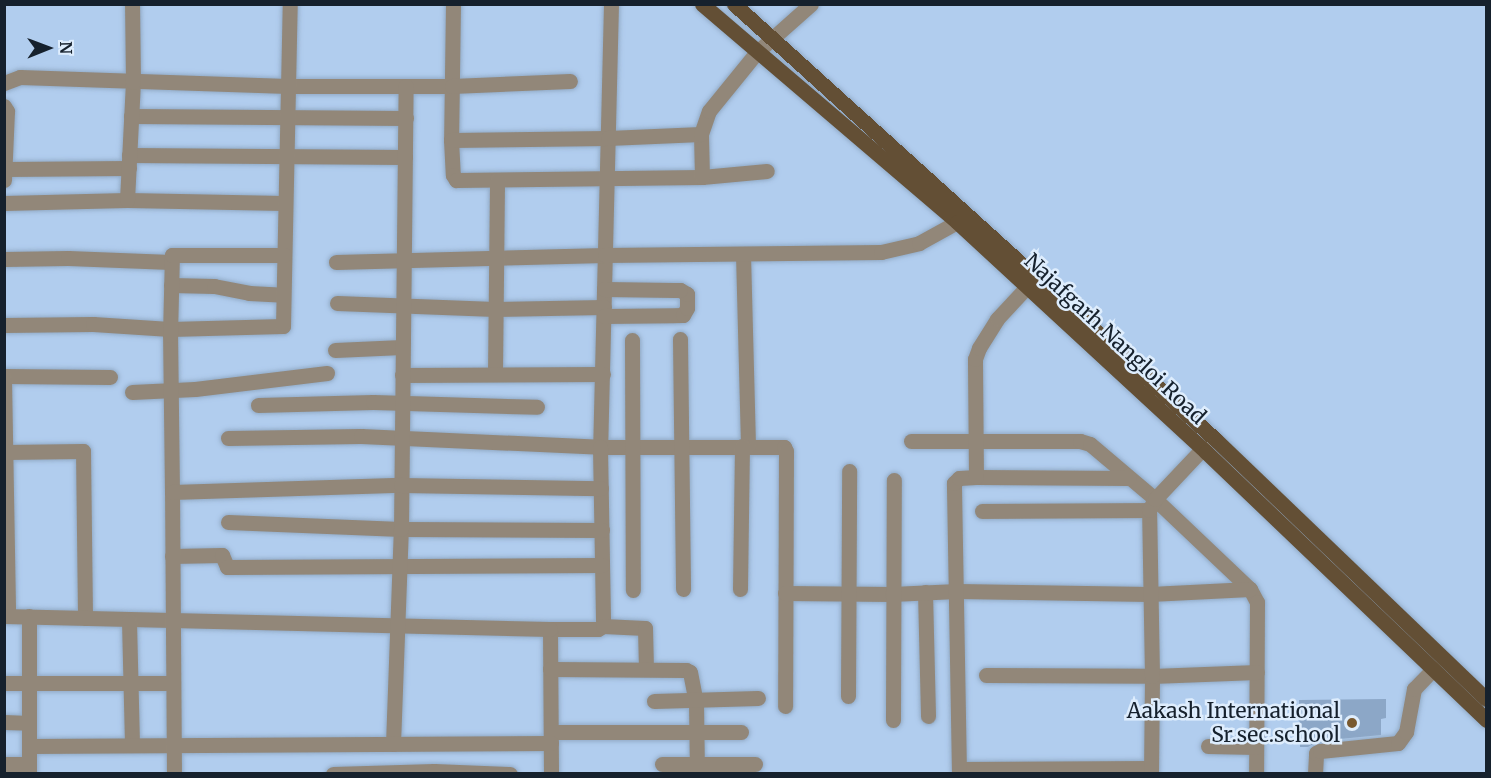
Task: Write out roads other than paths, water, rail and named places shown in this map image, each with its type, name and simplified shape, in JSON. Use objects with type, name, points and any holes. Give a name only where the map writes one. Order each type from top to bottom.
[{"type":"main road","name":"Najafgarh Nangloi Road","points":[[702,4],[1216,440],[1468,692],[1486,720]]},
{"type":"main road","name":"Najafgarh Nangloi Road","points":[[734,4],[1031,281],[1433,669],[1468,692],[1486,699]]},
{"type":"street","points":[[127,201],[133,82],[132,4]]},
{"type":"street","points":[[4,325],[93,324],[170,329],[281,327],[290,4]]},
{"type":"street","points":[[453,4],[451,140],[453,175],[456,180],[702,177],[767,171]]},
{"type":"street","points":[[603,626],[600,447],[611,4]]},
{"type":"street","points":[[702,177],[700,134],[709,111],[757,52],[811,4]]},
{"type":"street","points":[[4,83],[20,77],[288,86],[452,86],[570,81]]},
{"type":"street","points":[[393,744],[401,529],[406,86]]},
{"type":"street","points":[[4,106],[4,180]]},
{"type":"street","points":[[131,116],[406,118]]},
{"type":"street","points":[[451,140],[700,134]]},
{"type":"street","points":[[5,169],[129,161],[405,157]]},
{"type":"street","points":[[495,374],[496,180]]},
{"type":"street","points":[[4,203],[127,201],[284,203]]},
{"type":"street","points":[[336,262],[605,255],[881,252],[899,250],[919,243],[957,222]]},
{"type":"street","points":[[174,774],[171,262],[175,254],[284,255]]},
{"type":"street","points":[[740,589],[745,445],[743,254]]},
{"type":"street","points":[[4,259],[79,258],[171,262]]},
{"type":"street","points":[[976,477],[975,359],[997,319],[1031,281]]},
{"type":"street","points":[[171,285],[214,286],[249,293],[283,296]]},
{"type":"street","points":[[337,303],[683,315],[687,308],[687,294],[680,290],[604,289]]},
{"type":"street","points":[[680,339],[682,589]]},
{"type":"street","points":[[632,340],[633,590]]},
{"type":"street","points":[[334,350],[402,347]]},
{"type":"street","points":[[132,392],[327,373]]},
{"type":"street","points":[[402,375],[603,374]]},
{"type":"street","points":[[110,377],[4,377],[7,616],[398,628],[598,629],[603,626],[645,628],[646,669]]},
{"type":"street","points":[[258,405],[373,402],[537,407]]},
{"type":"street","points":[[228,438],[402,438],[600,447],[780,445],[786,451],[785,706]]},
{"type":"street","points":[[911,441],[1080,441],[1097,449],[1129,478],[1152,505],[1250,589],[1257,602],[1256,774]]},
{"type":"street","points":[[1129,478],[976,477],[959,478],[954,483],[959,771],[1151,771],[1152,505],[1203,448]]},
{"type":"street","points":[[5,452],[83,452],[85,618]]},
{"type":"street","points":[[848,696],[849,471]]},
{"type":"street","points":[[893,720],[894,480]]},
{"type":"street","points":[[172,492],[401,485],[601,488]]},
{"type":"street","points":[[982,511],[1152,505]]},
{"type":"street","points":[[228,522],[401,529],[602,530]]},
{"type":"street","points":[[172,556],[222,555],[227,567],[602,565]]},
{"type":"street","points":[[785,593],[892,594],[957,591],[1150,594],[1250,589]]},
{"type":"street","points":[[925,592],[928,716]]},
{"type":"street","points":[[4,764],[29,769],[29,616]]},
{"type":"street","points":[[129,621],[132,745]]},
{"type":"street","points":[[550,629],[551,774]]},
{"type":"street","points":[[550,669],[686,669],[690,672],[695,700],[696,769]]},
{"type":"street","points":[[1315,774],[1316,753],[1320,751],[1398,743],[1406,732],[1414,689],[1433,669]]},
{"type":"street","points":[[986,675],[1152,676],[1257,672]]},
{"type":"street","points":[[4,683],[173,683]]},
{"type":"street","points":[[654,701],[758,698]]},
{"type":"street","points":[[4,722],[29,723]]},
{"type":"street","points":[[29,746],[393,744],[696,731],[741,732]]},
{"type":"street","points":[[1208,746],[1256,747]]},
{"type":"street","points":[[662,764],[696,769],[755,764]]},
{"type":"street","points":[[333,774],[434,771],[510,774]]},
{"type":"place","name":"Aakash International Sr.sec.school","points":[[1352,723]]}]
